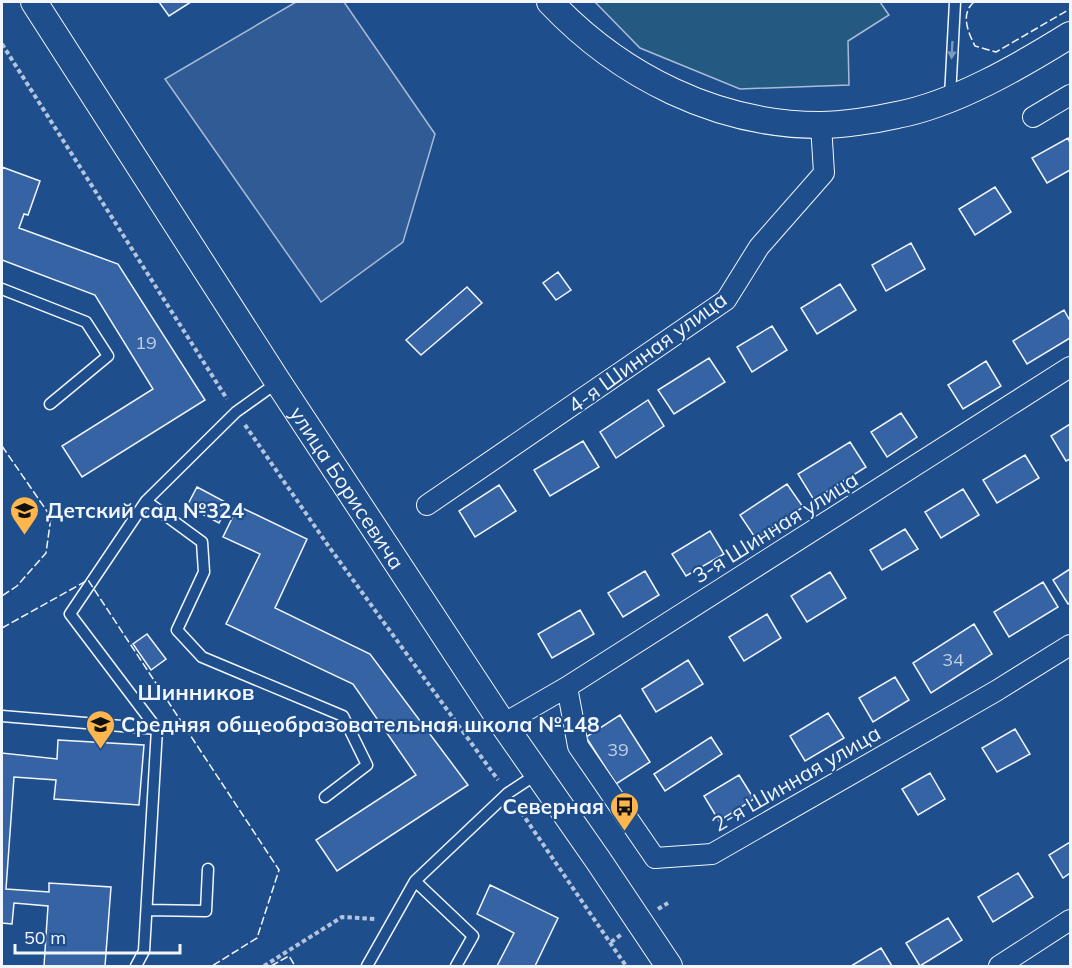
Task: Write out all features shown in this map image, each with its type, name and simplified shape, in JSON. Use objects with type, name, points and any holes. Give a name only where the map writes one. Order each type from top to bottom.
[{"type":"street","name":"улица Борисевича","points":[[34,2],[278,382],[503,724],[669,966]]},
{"type":"street","points":[[550,2],[597,45],[646,79],[692,101],[733,115],[778,122],[821,125],[898,115],[950,99],[1027,62],[1071,35]]},
{"type":"street","points":[[1034,117],[1071,95]]},
{"type":"street","name":"4-я Шинная улица","points":[[427,505],[726,300],[759,247],[824,173],[821,125]]},
{"type":"street","name":"3-я Шинная улица","points":[[503,724],[567,687],[1071,367]]},
{"type":"street","name":"2-я Шинная улица","points":[[567,687],[578,746],[655,858],[712,854],[996,691],[1071,645]]},
{"type":"street","points":[[999,966],[1071,920]]},
{"type":"lane","points":[[950,99],[955,2]]},
{"type":"lane","points":[[2,289],[86,322],[108,356],[50,404]]},
{"type":"lane","points":[[136,966],[144,951],[157,729],[70,614],[146,501],[236,412],[278,382]]},
{"type":"lane","points":[[146,501],[202,542],[204,572],[177,630],[202,657],[343,716],[367,765],[325,797]]},
{"type":"lane","points":[[2,716],[157,729]]},
{"type":"lane","points":[[367,966],[415,881],[508,793],[537,774]]},
{"type":"lane","points":[[147,910],[206,911],[208,869]]},
{"type":"lane","points":[[415,881],[473,936],[456,966]]},
{"type":"path","points":[[2,44],[236,412],[327,544],[508,793],[626,966]]},
{"type":"path","points":[[264,966],[342,917],[392,919]]},
{"type":"shaded area","points":[[296,2],[344,2],[435,134],[403,242],[321,302],[165,79]]},
{"type":"shaded area","points":[[595,2],[880,2],[889,15],[848,41],[849,85],[740,89],[640,48]]},
{"type":"building","points":[[159,2],[191,2],[169,16]]},
{"type":"building","points":[[1068,138],[1070,170],[1047,183],[1032,158]]},
{"type":"building","points":[[2,167],[40,181],[28,215],[24,214],[19,228],[118,264],[205,400],[82,477],[62,446],[153,389],[95,295],[2,260]]},
{"type":"building","points":[[995,187],[1011,212],[975,235],[959,209]]},
{"type":"building","points":[[911,243],[925,269],[886,291],[872,265]]},
{"type":"building","points":[[558,272],[571,290],[556,300],[543,283]]},
{"type":"building","points":[[840,284],[856,310],[817,334],[801,308]]},
{"type":"building","points":[[467,287],[482,303],[421,355],[406,340]]},
{"type":"building","points":[[1064,310],[1070,321],[1070,338],[1027,364],[1013,341]]},
{"type":"building","points":[[772,326],[787,350],[752,372],[737,347]]},
{"type":"building","points":[[709,358],[725,382],[674,414],[658,390]]},
{"type":"building","points":[[986,361],[1001,386],[963,409],[948,385]]},
{"type":"building","points":[[648,400],[664,426],[616,458],[600,432]]},
{"type":"building","points":[[901,413],[917,437],[887,457],[871,432]]},
{"type":"building","points":[[1070,424],[1070,459],[1066,461],[1051,436]]},
{"type":"building","points":[[583,441],[599,467],[550,496],[534,470]]},
{"type":"building","points":[[850,442],[866,467],[814,500],[798,474]]},
{"type":"building","points":[[1025,455],[1039,478],[997,503],[983,480]]},
{"type":"building","points":[[787,484],[803,507],[756,539],[740,515]]},
{"type":"building","points":[[499,485],[516,511],[475,537],[459,511]]},
{"type":"building","points":[[197,487],[229,504],[219,523],[187,506]]},
{"type":"building","points":[[963,489],[979,515],[941,538],[925,512]]},
{"type":"building","points":[[238,506],[307,539],[275,608],[370,654],[468,785],[337,871],[316,840],[416,775],[353,684],[226,624],[260,554],[223,537]]},
{"type":"building","points":[[905,529],[918,549],[882,570],[870,550]]},
{"type":"building","points":[[710,531],[724,554],[686,576],[672,554]]},
{"type":"building","points":[[1070,569],[1070,603],[1068,604],[1053,580]]},
{"type":"building","points":[[645,571],[659,595],[623,617],[608,593]]},
{"type":"building","points":[[830,572],[846,598],[807,622],[791,596]]},
{"type":"building","points":[[1043,582],[1058,607],[1009,637],[994,612]]},
{"type":"building","points":[[580,610],[594,634],[552,658],[538,634]]},
{"type":"building","points":[[767,614],[781,638],[744,661],[729,637]]},
{"type":"building","points":[[974,624],[992,654],[931,693],[913,663]]},
{"type":"building","points":[[147,634],[166,659],[151,670],[133,644]]},
{"type":"building","points":[[688,660],[703,684],[656,712],[642,689]]},
{"type":"building","points":[[895,677],[909,700],[873,722],[859,698]]},
{"type":"building","points":[[828,713],[844,738],[805,761],[790,736]]},
{"type":"building","points":[[620,715],[650,762],[616,784],[586,737]]},
{"type":"building","points":[[1015,729],[1030,754],[997,772],[982,748]]},
{"type":"building","points":[[711,737],[722,754],[665,791],[654,774]]},
{"type":"building","points":[[58,740],[144,745],[139,805],[54,799],[56,780],[14,777],[6,889],[49,892],[49,883],[111,887],[105,966],[44,966],[48,906],[14,903],[12,924],[2,923],[2,753],[57,759]]},
{"type":"building","points":[[930,773],[945,799],[918,815],[902,789]]},
{"type":"building","points":[[739,775],[754,799],[719,821],[704,796]]},
{"type":"building","points":[[1070,842],[1070,873],[1063,878],[1049,855]]},
{"type":"building","points":[[1018,873],[1033,897],[993,922],[978,897]]},
{"type":"building","points":[[490,885],[558,918],[535,966],[497,966],[514,933],[477,914]]},
{"type":"building","points":[[948,918],[962,940],[920,966],[906,943]]},
{"type":"building","points":[[881,948],[892,966],[851,966]]},
{"type":"fence","points":[[974,2],[966,18],[972,41],[975,46],[996,52],[1070,9]]},
{"type":"fence","points":[[2,446],[51,517],[46,553],[17,586],[2,596]]},
{"type":"fence","points":[[2,628],[88,580],[279,870],[257,938],[212,966]]},
{"type":"fence","points":[[271,966],[289,956],[295,966]]},
{"type":"place","name":"Детский сад №324","points":[[25,536]]},
{"type":"place","name":"Средняя общеобразовательная школа №148","points":[[100,750]]},
{"type":"place","name":"Северная","points":[[625,832]]},
{"type":"district","name":"Шинников","points":[[196,692]]}]
